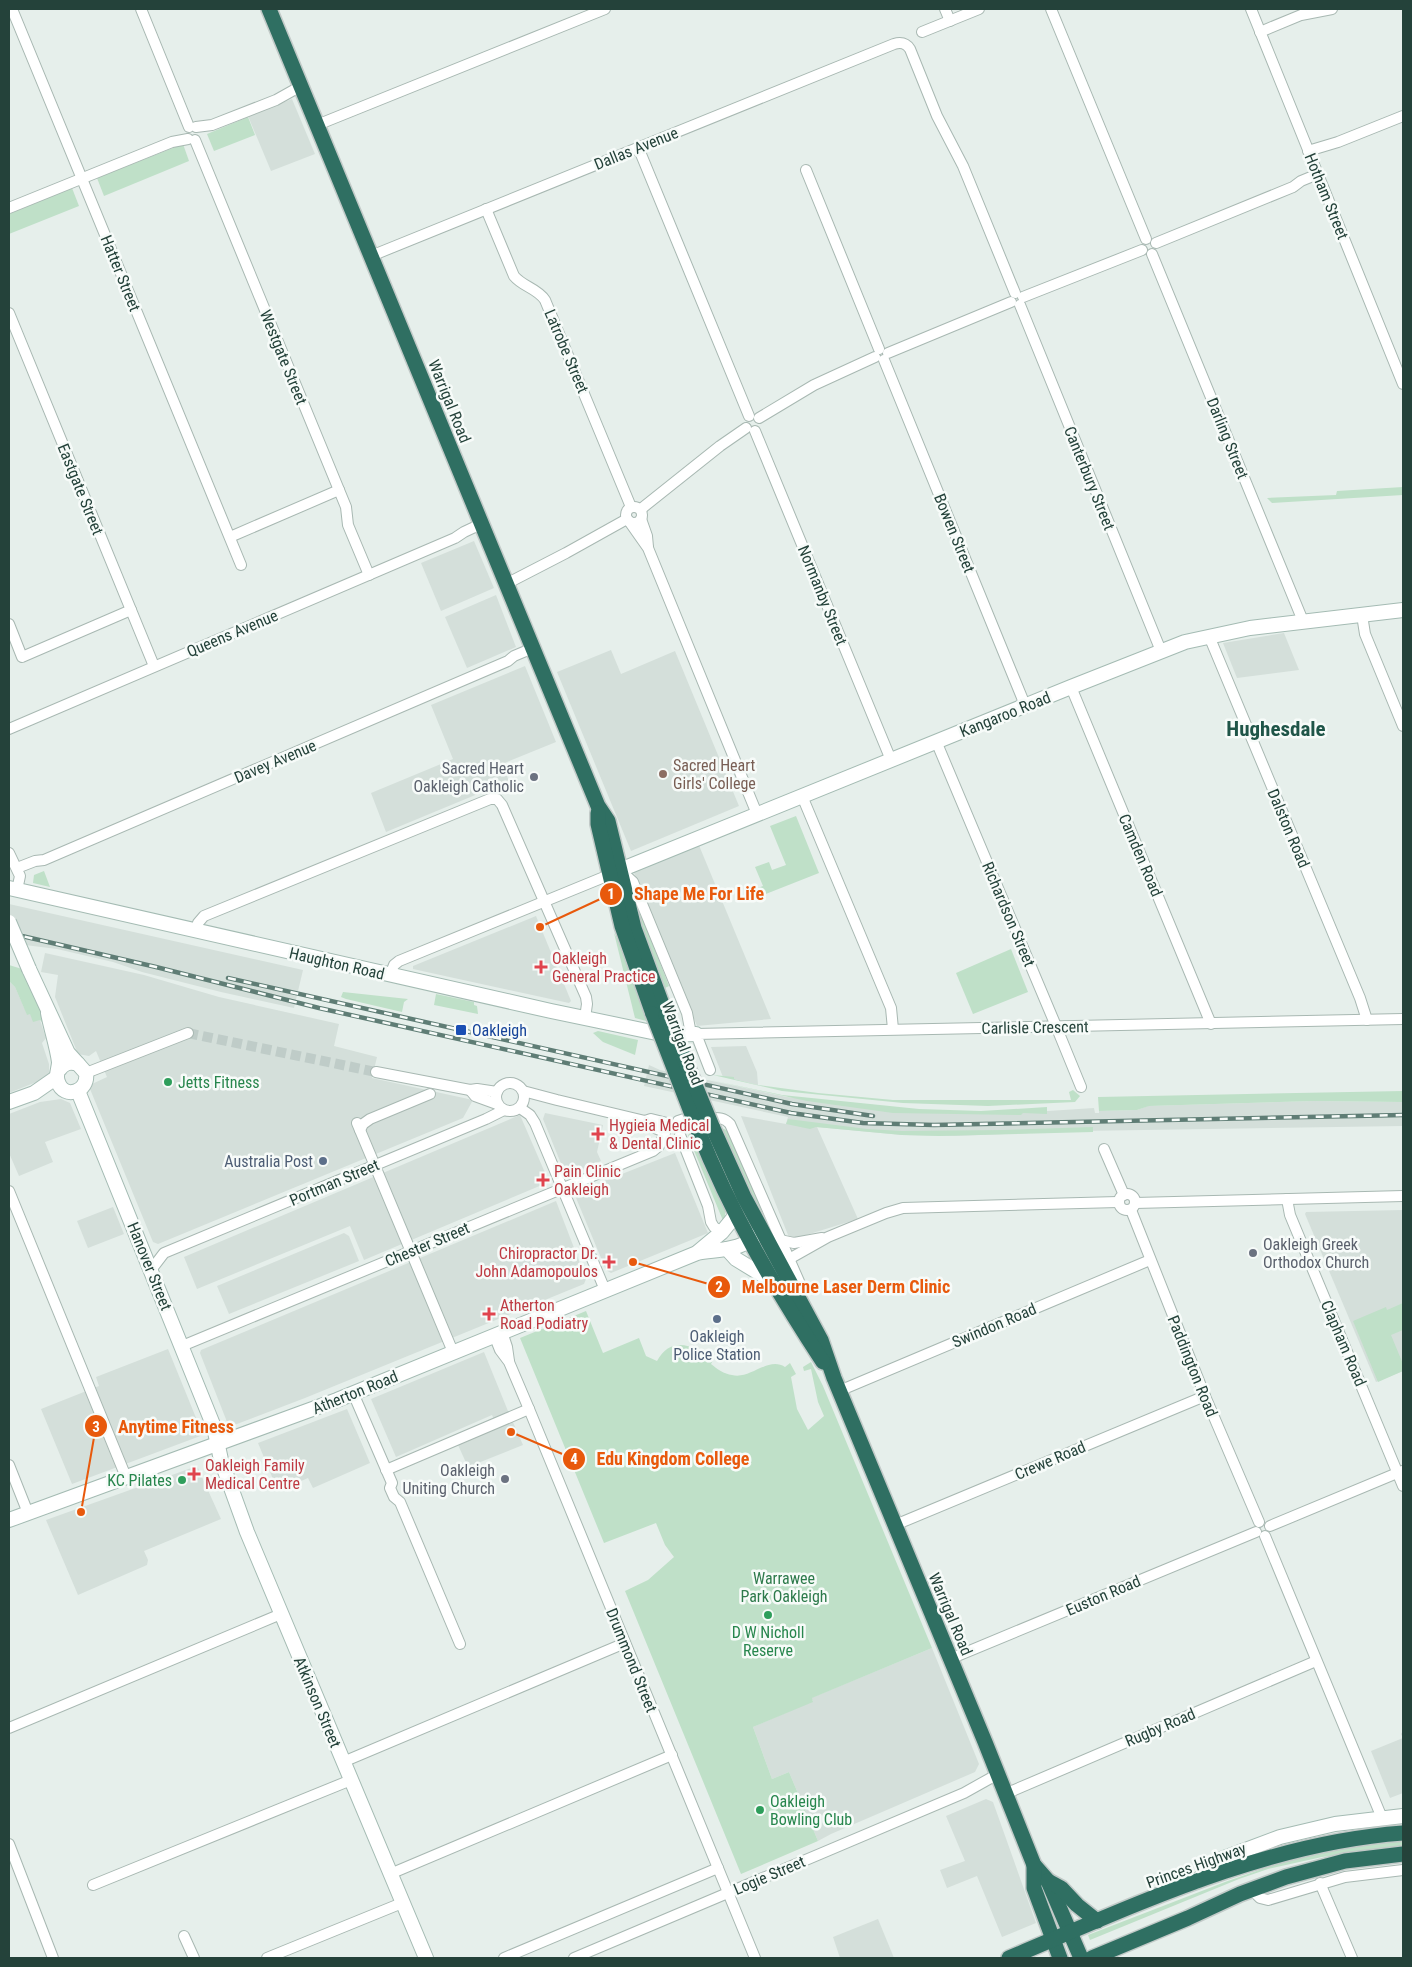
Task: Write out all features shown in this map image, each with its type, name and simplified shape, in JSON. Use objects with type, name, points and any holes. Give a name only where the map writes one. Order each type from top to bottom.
[{"type":"highway","name":"Warrigal Road","points":[[269,9],[598,806],[598,824],[634,928],[660,1014],[704,1125],[735,1216],[772,1281],[836,1384]]},
{"type":"highway","name":"Warrigal Road","points":[[704,1125],[822,1340],[836,1384],[1034,1865],[1048,1881],[1081,1958]]},
{"type":"highway","name":"Princes Highway","points":[[1009,1958],[1196,1882],[1282,1853],[1358,1838],[1403,1833]]},
{"type":"highway","points":[[1092,1958],[1114,1953],[1252,1890],[1316,1868],[1360,1859],[1403,1854]]},
{"type":"highway","name":"Warrigal Road","points":[[1034,1865],[1034,1888],[1060,1958]]},
{"type":"highway","points":[[1048,1881],[1061,1888],[1077,1905],[1097,1921]]},
{"type":"street","name":"Hatter Street","points":[[12,9],[241,565]]},
{"type":"street","name":"Westgate Street","points":[[140,9],[346,506],[348,525],[369,575]]},
{"type":"street","points":[[317,125],[604,9]]},
{"type":"street","points":[[944,9],[950,21]]},
{"type":"street","points":[[922,32],[979,9]]},
{"type":"street","points":[[1052,9],[1151,241],[1156,248],[1152,254],[1147,254],[1142,250],[1141,245],[1151,241],[1293,187],[1303,186],[1319,177]]},
{"type":"street","name":"Hotham Street","points":[[1251,9],[1403,384]]},
{"type":"street","points":[[1260,32],[1301,15],[1332,9]]},
{"type":"street","name":"Dallas Avenue","points":[[371,256],[894,44],[901,43]]},
{"type":"street","name":"Canterbury Street","points":[[901,43],[907,45],[910,49],[937,116],[962,166],[1161,651]]},
{"type":"street","points":[[9,208],[302,89]]},
{"type":"street","points":[[1309,154],[1326,150],[1338,142],[1403,116]]},
{"type":"street","points":[[505,582],[566,554],[628,520],[636,523],[638,512],[750,429],[760,426],[754,417],[638,147]]},
{"type":"street","name":"Bowen Street","points":[[806,170],[1025,705]]},
{"type":"street","name":"Latrobe Street","points":[[486,209],[514,276],[520,283],[539,292],[546,300],[638,512],[647,536],[648,548]]},
{"type":"street","points":[[750,429],[746,420],[814,385],[1017,299],[1142,250]]},
{"type":"street","name":"Darling Street","points":[[1152,254],[1303,621]]},
{"type":"street","name":"Eastgate Street","points":[[9,313],[154,666]]},
{"type":"street","name":"Normanby Street","points":[[750,429],[891,760]]},
{"type":"street","points":[[230,536],[339,490]]},
{"type":"street","name":"Latrobe Street","points":[[628,520],[648,548],[757,814]]},
{"type":"street","name":"Queens Avenue","points":[[9,729],[455,538],[464,532],[483,527]]},
{"type":"street","points":[[9,624],[22,656],[131,610]]},
{"type":"street","name":"Kangaroo Road","points":[[615,873],[1161,651],[1209,636],[1250,628],[1403,610]]},
{"type":"street","points":[[1362,614],[1365,634],[1403,726]]},
{"type":"street","name":"Dalston Road","points":[[1209,636],[1360,998],[1367,1020]]},
{"type":"street","name":"Davey Avenue","points":[[18,872],[34,861],[41,861],[508,661],[514,656],[534,651]]},
{"type":"street","name":"Camden Road","points":[[1071,687],[1211,1024]]},
{"type":"street","name":"Richardson Street","points":[[936,742],[1056,1026],[1080,1088]]},
{"type":"street","points":[[802,796],[891,1008],[893,1029]]},
{"type":"street","points":[[200,932],[212,914],[490,800],[497,799],[502,805],[586,997],[588,1004],[585,1018]]},
{"type":"street","points":[[9,853],[18,872],[13,889]]},
{"type":"street","points":[[397,977],[405,960],[615,873]]},
{"type":"street","name":"Warrigal Road","points":[[615,873],[633,882],[688,1013],[693,1034],[710,1070]]},
{"type":"street","name":"Haughton Road","points":[[13,889],[397,977],[666,1035]]},
{"type":"street","points":[[9,922],[48,1013],[68,1053],[82,1068],[86,1081],[78,1091],[64,1090],[34,1093],[9,1102]]},
{"type":"street","points":[[48,1013],[59,1062],[60,1087],[64,1090]]},
{"type":"street","name":"Carlisle Crescent","points":[[666,1035],[1403,1019]]},
{"type":"street","points":[[82,1068],[188,1032]]},
{"type":"street","points":[[34,1093],[58,1074],[65,1064],[74,1062],[82,1068]]},
{"type":"street","points":[[376,1072],[470,1090],[477,1089],[497,1092]]},
{"type":"street","points":[[501,1107],[496,1100],[497,1092],[500,1087],[509,1083],[518,1085],[523,1091],[557,1100],[645,1121],[651,1119],[673,1137],[680,1129]]},
{"type":"street","points":[[470,1090],[475,1096],[512,1112],[522,1105],[557,1100]]},
{"type":"street","name":"Hanover Street","points":[[78,1091],[182,1346],[214,1427],[218,1443]]},
{"type":"street","points":[[523,1091],[522,1105],[535,1123],[605,1290]]},
{"type":"street","points":[[430,1094],[370,1119],[358,1126],[453,1352]]},
{"type":"street","name":"Portman Street","points":[[143,1251],[164,1253],[486,1120],[501,1107]]},
{"type":"street","name":"Warrigal Road","points":[[680,1129],[695,1117],[704,1125],[718,1117],[730,1124],[801,1286],[800,1299]]},
{"type":"street","points":[[665,1129],[672,1120],[680,1129],[708,1206],[711,1222],[714,1227],[722,1232]]},
{"type":"street","name":"Chester Street","points":[[182,1346],[653,1151],[659,1146],[665,1129]]},
{"type":"street","points":[[1104,1148],[1121,1198]]},
{"type":"street","points":[[9,1191],[126,1477]]},
{"type":"street","points":[[789,1259],[828,1237],[903,1208],[1132,1196],[1133,1206],[1403,1196]]},
{"type":"street","name":"Clapham Road","points":[[1287,1199],[1290,1216],[1400,1472],[1403,1486]]},
{"type":"street","name":"Paddington Road","points":[[1133,1206],[1150,1260],[1205,1396],[1382,1818]]},
{"type":"street","name":"Atherton Road","points":[[697,1253],[722,1232],[735,1216]]},
{"type":"street","name":"Atherton Road","points":[[9,1520],[353,1393],[697,1253],[727,1249],[749,1241],[762,1229]]},
{"type":"street","points":[[780,1240],[794,1243],[828,1237]]},
{"type":"street","points":[[727,1249],[736,1259],[772,1281]]},
{"type":"street","name":"Portman Street","points":[[151,1270],[164,1253]]},
{"type":"street","name":"Swindon Road","points":[[836,1384],[1150,1260]]},
{"type":"street","name":"Drummond Street","points":[[498,1334],[507,1347],[509,1362],[755,1958]]},
{"type":"street","points":[[353,1393],[392,1483],[390,1488],[392,1493],[400,1502],[460,1644]]},
{"type":"street","name":"Crewe Road","points":[[895,1525],[1205,1396]]},
{"type":"street","points":[[386,1470],[529,1409]]},
{"type":"street","name":"Atkinson Street","points":[[218,1443],[221,1460],[232,1495],[280,1614],[426,1958]]},
{"type":"street","points":[[9,1466],[28,1513]]},
{"type":"street","name":"Euston Road","points":[[950,1658],[1400,1472]]},
{"type":"street","points":[[9,1728],[280,1614]]},
{"type":"street","points":[[343,1762],[625,1643]]},
{"type":"street","name":"Rugby Road","points":[[1001,1783],[1316,1661]]},
{"type":"street","points":[[390,1874],[672,1755]]},
{"type":"street","points":[[93,1885],[351,1780]]},
{"type":"street","name":"Logie Street","points":[[574,1958],[964,1793],[1001,1783]]},
{"type":"street","points":[[1196,1882],[1216,1861],[1260,1844],[1316,1827],[1403,1816]]},
{"type":"street","points":[[9,1844],[53,1958]]},
{"type":"street","name":"Logie Street","points":[[504,1958],[718,1868]]},
{"type":"street","points":[[1252,1890],[1263,1899],[1268,1900],[1320,1883],[1360,1874],[1403,1870]]},
{"type":"street","points":[[1320,1883],[1352,1958]]},
{"type":"street","points":[[267,1958],[402,1903]]},
{"type":"street","points":[[184,1936],[194,1958]]},
{"type":"shaded area","points":[[292,99],[315,154],[271,171],[248,116]]},
{"type":"shaded area","points":[[474,541],[494,588],[441,611],[421,563]]},
{"type":"shaded area","points":[[496,595],[516,647],[467,668],[445,617]]},
{"type":"shaded area","points":[[1284,633],[1299,670],[1237,678],[1223,643]]},
{"type":"shaded area","name":"Sacred Heart Girls' College","points":[[611,650],[621,674],[675,651],[739,806],[631,851],[557,672]]},
{"type":"shaded area","points":[[525,666],[556,742],[502,764],[509,781],[386,832],[371,793],[453,759],[431,705]]},
{"type":"shaded area","points":[[698,843],[771,1019],[697,1026],[632,868]]},
{"type":"shaded area","points":[[9,904],[303,970],[294,1008],[221,992],[142,972],[113,962],[57,949],[9,943]]},
{"type":"shaded area","points":[[536,916],[571,1001],[569,1003],[413,969],[413,966]]},
{"type":"shaded area","points":[[45,953],[144,975],[219,997],[339,1024],[334,1046],[377,1057],[372,1078],[473,1100],[463,1118],[158,1244],[153,1242],[90,1089],[92,1084],[107,1077],[96,1051],[89,1056],[78,1054],[55,997],[58,975],[41,972]]},
{"type":"shaded area","points":[[9,981],[15,987],[27,1014],[40,1020],[46,1038],[42,1043],[49,1064],[49,1077],[9,1093]]},
{"type":"shaded area","points":[[746,1046],[757,1072],[758,1085],[734,1079],[733,1077],[723,1077],[711,1047]]},
{"type":"shaded area","points":[[649,1065],[660,1070],[787,1097],[929,1111],[1048,1111],[1094,1108],[1095,1113],[1099,1113],[1099,1111],[1137,1110],[1148,1106],[1314,1101],[1403,1102],[1403,1126],[1080,1131],[955,1136],[902,1135],[817,1127],[858,1219],[790,1240],[741,1116],[786,1124],[788,1117],[644,1086]]},
{"type":"shaded area","points":[[61,1099],[70,1103],[81,1129],[45,1142],[53,1162],[19,1176],[9,1153],[9,1114],[40,1102]]},
{"type":"shaded area","points":[[545,1113],[603,1125],[597,1152],[601,1161],[566,1176],[543,1119]]},
{"type":"shaded area","points":[[520,1115],[549,1182],[364,1260],[350,1226],[197,1289],[184,1257]]},
{"type":"shaded area","points":[[675,1153],[708,1233],[611,1273],[606,1270],[574,1193]]},
{"type":"shaded area","points":[[556,1201],[586,1279],[584,1284],[229,1427],[200,1353],[201,1350]]},
{"type":"shaded area","points":[[113,1207],[124,1234],[88,1248],[77,1221]]},
{"type":"shaded area","points":[[1403,1210],[1403,1371],[1376,1382],[1305,1214],[1306,1212]]},
{"type":"shaded area","points":[[344,1233],[349,1236],[359,1261],[229,1314],[217,1286]]},
{"type":"shaded area","points":[[168,1349],[203,1435],[72,1484],[41,1409],[99,1386],[96,1377]]},
{"type":"shaded area","points":[[484,1352],[510,1416],[495,1422],[492,1415],[396,1457],[371,1399]]},
{"type":"shaded area","points":[[347,1409],[370,1463],[313,1488],[308,1478],[278,1491],[258,1443]]},
{"type":"shaded area","points":[[512,1420],[523,1445],[468,1467],[458,1445],[459,1442]]},
{"type":"shaded area","points":[[197,1466],[221,1519],[144,1551],[148,1560],[147,1565],[78,1595],[46,1520]]},
{"type":"shaded area","points":[[932,1648],[979,1764],[975,1772],[818,1841],[789,1772],[772,1779],[753,1727],[813,1701],[811,1698]]},
{"type":"shaded area","points":[[1403,1738],[1403,1793],[1390,1798],[1371,1751]]},
{"type":"shaded area","points":[[986,1799],[993,1802],[1036,1923],[1002,1937],[977,1876],[947,1888],[940,1870],[965,1861],[946,1816]]},
{"type":"shaded area","points":[[878,1919],[894,1958],[840,1958],[833,1937]]},
{"type":"green space","points":[[248,117],[255,135],[214,151],[207,134]]},
{"type":"green space","points":[[183,144],[189,161],[104,196],[97,178]]},
{"type":"green space","points":[[72,188],[79,206],[9,234],[9,214]]},
{"type":"green space","points":[[1403,487],[1403,495],[1272,503],[1267,498],[1336,495],[1337,491]]},
{"type":"green space","points":[[796,816],[819,873],[758,897],[755,889],[763,886],[755,867],[769,862],[772,870],[786,865],[770,826]]},
{"type":"green space","points":[[44,871],[50,887],[33,883],[34,875]]},
{"type":"green space","points":[[632,890],[669,986],[663,989],[645,940]]},
{"type":"green space","points":[[614,933],[621,946],[650,1022],[635,1018]]},
{"type":"green space","points":[[1011,949],[1028,992],[973,1014],[956,973]]},
{"type":"green space","points":[[9,965],[22,969],[39,1003],[46,1026],[40,1020],[33,1022],[30,1014],[27,1015],[15,987],[9,981]]},
{"type":"green space","points":[[343,992],[408,999],[404,1002],[402,1012],[346,999],[341,997]]},
{"type":"green space","points":[[436,994],[474,1002],[474,1005],[477,1006],[478,1014],[434,1005]]},
{"type":"green space","points":[[598,1031],[638,1040],[635,1055],[603,1042],[593,1033]]},
{"type":"green space","points":[[713,1075],[734,1077],[734,1079],[758,1085],[893,1100],[1071,1100],[1069,1092],[1073,1090],[1080,1096],[1075,1102],[988,1106],[903,1103],[782,1091]]},
{"type":"green space","points":[[705,1079],[782,1095],[919,1109],[981,1111],[1047,1107],[1047,1114],[893,1113],[807,1101]]},
{"type":"green space","points":[[1403,1091],[1403,1102],[1314,1101],[1149,1106],[1137,1110],[1099,1111],[1098,1097]]},
{"type":"green space","points":[[788,1119],[867,1129],[902,1131],[1093,1127],[1093,1132],[939,1136],[902,1135],[816,1127],[810,1129],[786,1124]]},
{"type":"green space","points":[[720,1127],[726,1130],[731,1137],[770,1230],[753,1201]]},
{"type":"green space","points":[[691,1129],[726,1207],[724,1223],[688,1136]]},
{"type":"green space","points":[[1403,1303],[1403,1330],[1391,1335],[1403,1364],[1403,1371],[1378,1382],[1353,1321],[1386,1307],[1387,1310]]},
{"type":"green space","name":"Warrawee Park Oakleigh","points":[[586,1311],[603,1353],[639,1338],[646,1356],[657,1361],[669,1348],[676,1345],[684,1345],[714,1358],[711,1364],[726,1374],[732,1375],[739,1376],[772,1364],[779,1364],[785,1367],[790,1363],[796,1374],[791,1377],[797,1409],[808,1430],[824,1416],[818,1402],[811,1369],[804,1371],[803,1367],[811,1362],[823,1386],[932,1648],[812,1698],[813,1702],[753,1727],[772,1779],[789,1772],[818,1841],[741,1874],[625,1591],[648,1580],[674,1557],[665,1545],[656,1523],[604,1543],[520,1338]]},
{"type":"green space","points":[[1403,1840],[1403,1848],[1322,1857],[1268,1869],[1090,1940],[1088,1935],[1276,1864],[1356,1845]]},
{"type":"tunnel","points":[[188,1033],[376,1072]]},
{"type":"railway","points":[[9,933],[156,967],[319,1008],[791,1113],[863,1123],[934,1125],[1403,1115]]},
{"type":"railway","points":[[228,978],[792,1104],[873,1116]]},
{"type":"place","name":"Sacred Heart Girls' College","points":[[663,774]]},
{"type":"place","name":"Sacred Heart Oakleigh Catholic","points":[[534,777]]},
{"type":"place","name":"Shape Me For Life","points":[[540,927]]},
{"type":"place","name":"Oakleigh General Practice","points":[[541,967]]},
{"type":"place","name":"Oakleigh","points":[[461,1030]]},
{"type":"place","name":"Jetts Fitness","points":[[168,1082]]},
{"type":"place","name":"Hygieia Medical & Dental Clinic","points":[[598,1134]]},
{"type":"place","name":"Australia Post","points":[[323,1161]]},
{"type":"place","name":"Pain Clinic Oakleigh","points":[[543,1180]]},
{"type":"place","name":"Oakleigh Greek Orthodox Church","points":[[1253,1253]]},
{"type":"place","name":"Chiropractor Dr. John Adamopoulos","points":[[609,1262]]},
{"type":"place","name":"Melbourne Laser Derm Clinic","points":[[633,1262]]},
{"type":"place","name":"Atherton Road Podiatry","points":[[489,1314]]},
{"type":"place","name":"Oakleigh Police Station","points":[[717,1319]]},
{"type":"place","name":"Edu Kingdom College","points":[[511,1432]]},
{"type":"place","name":"Oakleigh Family Medical Centre","points":[[194,1474]]},
{"type":"place","name":"Oakleigh Uniting Church","points":[[505,1479]]},
{"type":"place","name":"KC Pilates","points":[[182,1480]]},
{"type":"place","name":"Anytime Fitness","points":[[81,1512]]},
{"type":"place","name":"D W Nicholl Reserve","points":[[768,1615]]},
{"type":"place","name":"Oakleigh Bowling Club","points":[[760,1810]]},
{"type":"district","name":"Hughesdale","points":[[1276,729]]}]
